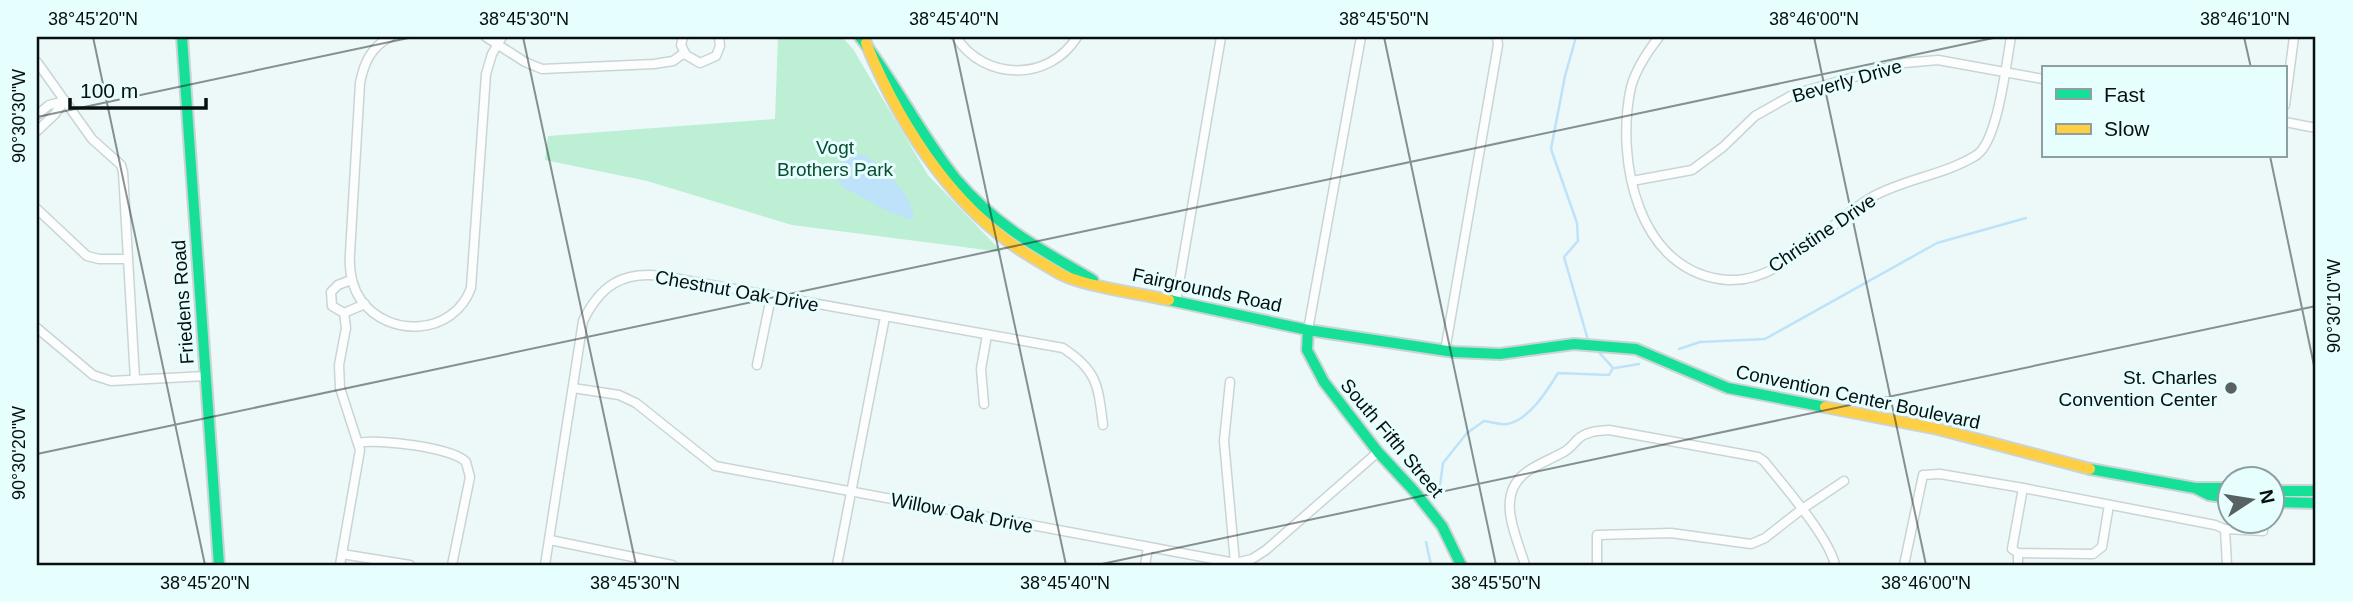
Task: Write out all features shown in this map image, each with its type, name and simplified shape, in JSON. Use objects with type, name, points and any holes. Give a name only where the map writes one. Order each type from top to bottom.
[{"type":"street","name":"Friedens Road","points":[[182,37],[219,565]]},
{"type":"street","points":[[390,37],[371,52],[360,83],[349,261],[351,280],[371,311],[394,322],[428,326],[447,320],[468,297],[473,276],[486,74],[499,40]]},
{"type":"street","points":[[486,37],[499,40],[533,66],[552,69],[654,64],[674,61],[684,53]]},
{"type":"street","points":[[682,37],[684,53],[695,62],[706,62],[719,51],[719,37]]},
{"type":"street","points":[[956,37],[970,53],[990,66],[1013,70],[1048,65],[1061,57],[1077,37]]},
{"type":"street","points":[[1176,301],[1221,37]]},
{"type":"street","points":[[1308,330],[1361,37]]},
{"type":"street","points":[[1445,351],[1498,45],[1497,37]]},
{"type":"street","name":"Christine Drive","points":[[1659,37],[1648,50],[1632,86],[1626,134],[1632,181],[1644,223],[1666,253],[1689,272],[1728,280],[1760,275],[1793,257],[1850,211],[1875,195],[1978,155],[1994,129],[2011,37]]},
{"type":"street","points":[[2286,97],[2294,37]]},
{"type":"street","name":"Fairgrounds Road","points":[[863,40],[879,74],[935,167],[960,198],[1000,237],[1022,252],[1069,278],[1308,330]]},
{"type":"street","name":"Beverly Drive","points":[[1632,181],[1692,170],[1723,147],[1755,116],[1794,94],[1904,63],[1938,60],[2042,79]]},
{"type":"street","points":[[37,62],[92,139],[121,165],[135,379]]},
{"type":"street","points":[[37,115],[50,105],[65,101]]},
{"type":"street","points":[[37,131],[65,101]]},
{"type":"street","points":[[2286,122],[2316,128]]},
{"type":"street","points":[[37,209],[87,256],[99,259],[128,259]]},
{"type":"street","name":"Chestnut Oak Drive","points":[[545,565],[583,321],[603,291],[618,280],[634,275],[662,275],[771,297],[1063,348],[1088,367],[1098,388],[1103,425]]},
{"type":"street","points":[[344,313],[332,306],[331,292],[338,285],[351,280]]},
{"type":"street","points":[[757,365],[771,297]]},
{"type":"street","points":[[344,313],[365,304]]},
{"type":"street","points":[[341,565],[359,456],[359,443],[340,388],[339,365],[346,326],[344,313]]},
{"type":"street","points":[[837,565],[885,317]]},
{"type":"street","points":[[37,328],[93,374],[111,381],[206,376]]},
{"type":"street","name":"Convention Center Boulevard","points":[[1308,330],[1445,351],[1500,354],[1560,345],[1636,349],[1728,388],[1938,429],[2093,470],[2195,488],[2216,488]]},
{"type":"street","name":"South Fifth Street","points":[[1308,330],[1307,350],[1310,358],[1340,405],[1442,526],[1461,565]]},
{"type":"street","points":[[984,404],[981,369],[987,335]]},
{"type":"street","points":[[1230,383],[1224,441],[1235,563],[1252,559],[1266,550],[1378,452]]},
{"type":"street","name":"Willow Oak Drive","points":[[573,388],[619,395],[636,403],[715,466],[1235,563]]},
{"type":"street","points":[[1525,565],[1508,501],[1513,486],[1531,469],[1567,450],[1581,436],[1593,431],[1625,432],[1758,457],[1802,509],[1831,553],[1835,565]]},
{"type":"street","points":[[359,443],[375,440],[453,453],[463,458],[470,477],[452,565]]},
{"type":"street","points":[[1904,565],[1917,492],[1923,475],[1940,474],[2023,488],[2216,526]]},
{"type":"street","points":[[1597,565],[1597,535],[1671,533],[1751,544],[1765,538],[1844,481]]},
{"type":"street","points":[[2023,488],[2012,549],[2018,553],[2093,554],[2102,547],[2109,505]]},
{"type":"street","name":"Convention Center Boulevard","points":[[2195,488],[2216,496]]},
{"type":"street","points":[[2286,491],[2316,491]]},
{"type":"street","points":[[2286,502],[2316,503]]},
{"type":"street","points":[[2225,536],[2227,565]]},
{"type":"street","points":[[550,540],[647,563],[672,565]]},
{"type":"street","points":[[1145,565],[1148,548]]},
{"type":"street","points":[[2018,553],[2018,565]]},
{"type":"street","points":[[342,554],[410,565]]},
{"type":"green space","name":"Vogt Brothers Park","points":[[778,37],[842,37],[853,49],[928,175],[1002,252],[792,225],[647,181],[545,160],[548,136],[775,119]]},
{"type":"water","points":[[851,155],[870,158],[887,173],[910,203],[913,220],[884,209],[843,187],[838,174],[844,161]]},
{"type":"waterway","points":[[1576,37],[1565,76],[1551,149],[1577,223],[1578,241],[1564,257],[1588,340]]},
{"type":"waterway","points":[[1679,349],[1700,342],[1765,339],[1937,243],[2026,218]]},
{"type":"waterway","points":[[1439,493],[1443,463],[1467,433],[1484,421],[1507,424],[1523,417],[1537,404],[1558,373],[1609,375],[1613,368],[1597,350]]},
{"type":"waterway","points":[[1615,368],[1639,364]]},
{"type":"waterway","points":[[1426,542],[1431,565]]},
{"type":"traffic: fast","points":[[182,37],[219,565]]},
{"type":"traffic: fast","points":[[860,37],[943,162],[971,196],[1020,236],[1093,280]]},
{"type":"traffic: fast","points":[[1169,300],[1308,330],[1454,352],[1500,354],[1574,344],[1636,349],[1728,388],[1825,407]]},
{"type":"traffic: fast","points":[[1308,330],[1307,350],[1324,382],[1378,452],[1442,526],[1461,565]]},
{"type":"traffic: fast","points":[[2090,469],[2195,488],[2216,488]]},
{"type":"traffic: fast","points":[[2195,488],[2216,496]]},
{"type":"traffic: fast","points":[[2286,491],[2316,491]]},
{"type":"traffic: fast","points":[[2286,502],[2316,503]]},
{"type":"traffic: slow","points":[[866,43],[880,76],[915,139],[959,196],[984,221],[1012,244],[1066,277],[1169,300]]},
{"type":"traffic: slow","points":[[1825,407],[1938,429],[2090,469]]},
{"type":"place","name":"St. Charles Convention Center","points":[[2231,388]]}]
